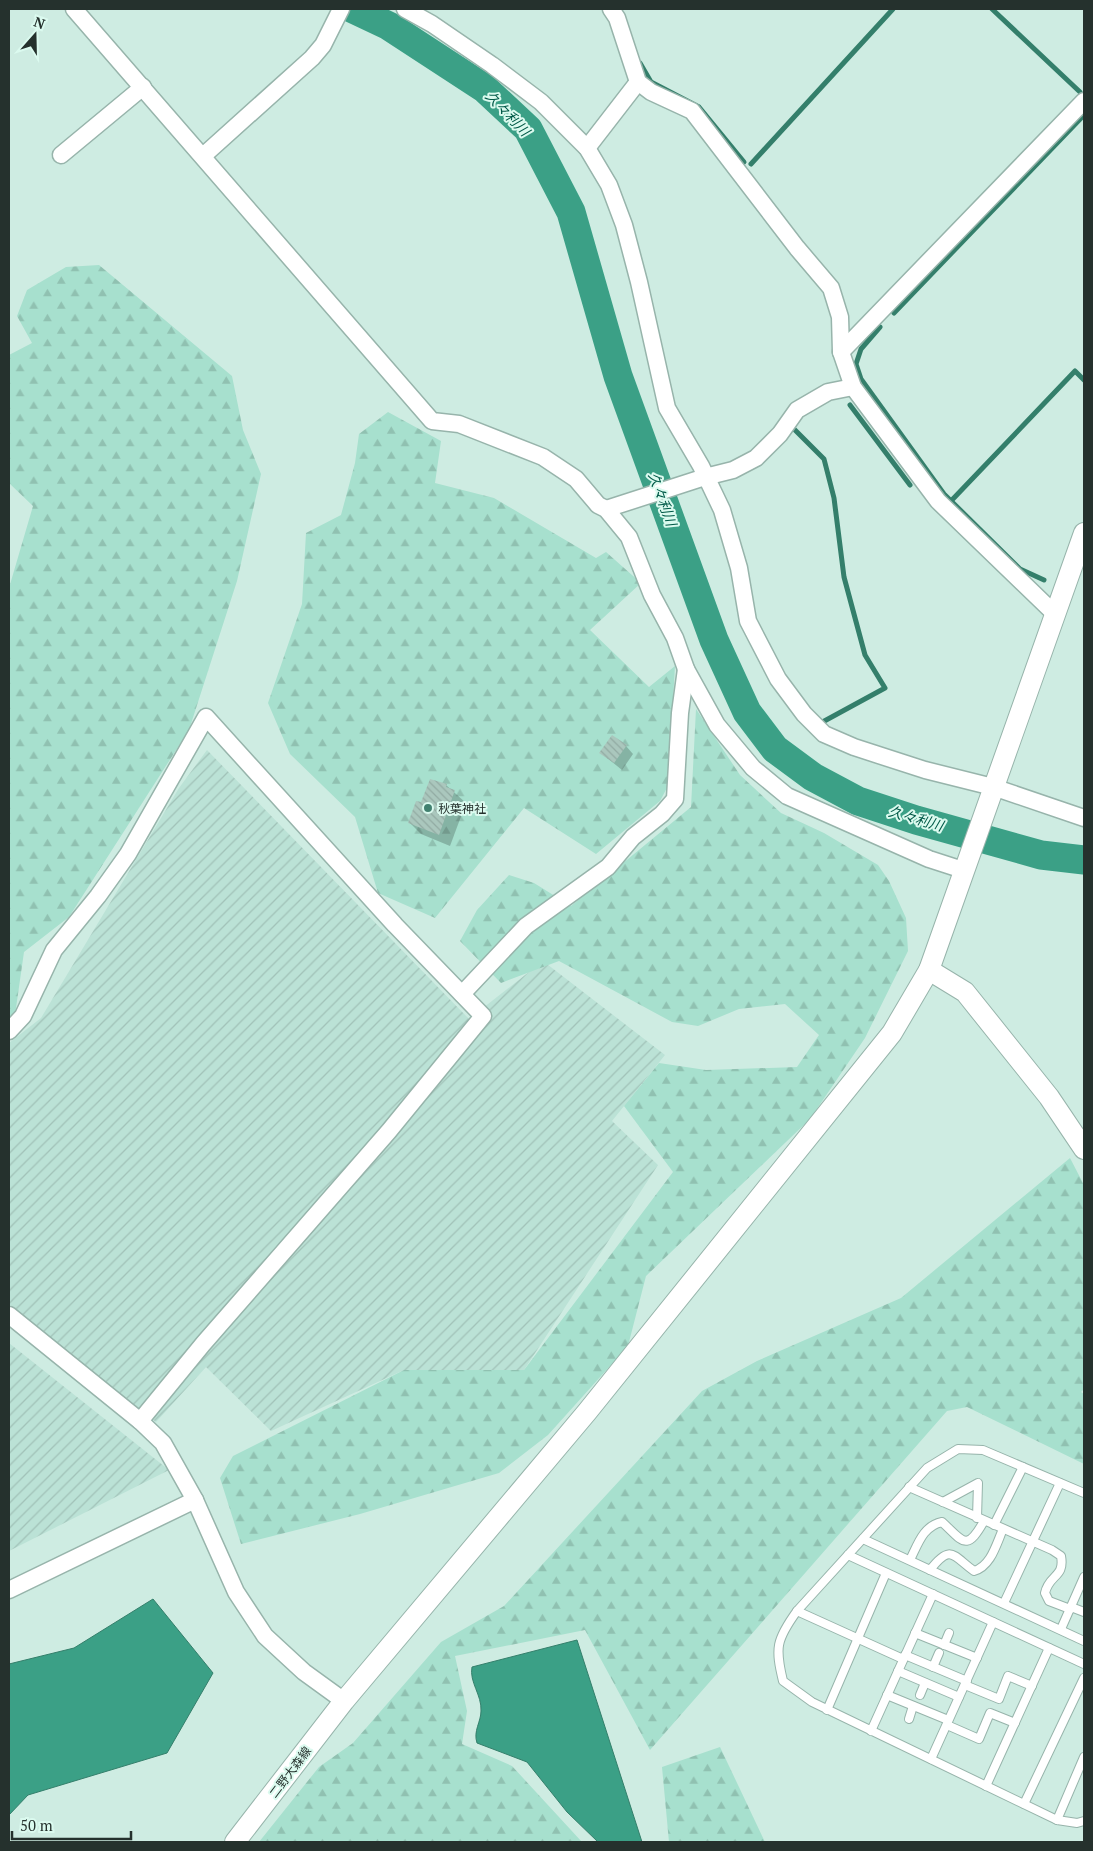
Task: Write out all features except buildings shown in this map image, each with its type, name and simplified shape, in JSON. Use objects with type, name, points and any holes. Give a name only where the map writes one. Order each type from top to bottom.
[{"type":"street","points":[[74,9],[143,86],[432,421],[459,424],[543,457],[576,479],[598,505],[606,509],[629,537],[652,595],[675,638],[686,669],[717,725],[752,768],[787,796],[929,859],[964,870]]},
{"type":"street","points":[[203,156],[312,58],[328,36],[341,9]]},
{"type":"street","points":[[405,9],[439,29],[534,97],[588,148],[608,185],[624,225],[667,408],[701,466],[722,510],[739,568],[748,622],[778,679],[804,714],[824,734],[854,747],[925,770],[993,788],[1084,818]]},
{"type":"street","points":[[611,9],[617,18],[638,82],[651,92],[692,111],[739,170],[796,248],[831,288],[840,317],[841,352],[853,387],[938,501],[1056,615]]},
{"type":"street","points":[[588,148],[638,82]]},
{"type":"street","points":[[61,155],[143,86]]},
{"type":"street","points":[[841,352],[1084,101]]},
{"type":"street","points":[[606,509],[705,477],[733,470],[756,458],[780,434],[797,410],[828,392],[853,387]]},
{"type":"street","name":"二野大森線","points":[[235,1842],[344,1701],[587,1412],[892,1033],[929,970],[1084,533]]},
{"type":"street","points":[[462,994],[526,926],[608,867],[633,837],[662,814],[675,798],[680,713],[686,669]]},
{"type":"street","points":[[9,1030],[23,1016],[54,950],[98,896],[128,854],[206,716],[395,925],[483,1016],[389,1131],[203,1344],[140,1421]]},
{"type":"street","points":[[929,970],[965,992],[1049,1097],[1084,1150]]},
{"type":"street","points":[[9,1315],[140,1421],[162,1443],[195,1500],[236,1592],[265,1636],[304,1672],[344,1701]]},
{"type":"street","points":[[9,1590],[195,1500]]},
{"type":"lane","points":[[1084,1493],[983,1450],[958,1449],[927,1468],[797,1611],[782,1631],[776,1655],[783,1682],[812,1702],[1057,1820],[1077,1823],[1084,1821]]},
{"type":"lane","points":[[994,1525],[1023,1467]]},
{"type":"lane","points":[[910,1560],[925,1531],[932,1524],[942,1522],[957,1539],[967,1541],[975,1537],[981,1519],[978,1483],[943,1502]]},
{"type":"lane","points":[[1004,1603],[1060,1483]]},
{"type":"lane","points":[[909,1488],[1061,1556],[1063,1566],[1060,1574],[1047,1585],[1045,1593],[1049,1601],[1084,1612]]},
{"type":"lane","points":[[930,1570],[941,1556],[951,1554],[960,1558],[974,1571],[983,1569],[988,1563],[1003,1529]]},
{"type":"lane","points":[[864,1539],[1084,1641]]},
{"type":"lane","points":[[848,1555],[1084,1664]]},
{"type":"lane","points":[[827,1710],[886,1573]]},
{"type":"lane","points":[[1061,1629],[1082,1587],[1084,1577]]},
{"type":"lane","points":[[871,1731],[933,1594]]},
{"type":"lane","points":[[797,1611],[858,1639],[933,1667],[999,1699],[1008,1676],[1032,1686]]},
{"type":"lane","points":[[931,1759],[994,1622]]},
{"type":"lane","points":[[915,1633],[977,1658]]},
{"type":"lane","points":[[944,1645],[948,1633]]},
{"type":"lane","points":[[986,1786],[1049,1648]]},
{"type":"lane","points":[[933,1667],[939,1653]]},
{"type":"lane","points":[[898,1672],[959,1697]]},
{"type":"lane","points":[[1024,1804],[1084,1678]]},
{"type":"lane","points":[[920,1695],[925,1683]]},
{"type":"lane","points":[[887,1695],[979,1739],[990,1712],[1015,1723]]},
{"type":"lane","points":[[909,1719],[913,1706]]},
{"type":"lane","points":[[1057,1820],[1084,1757]]},
{"type":"shaded area","points":[[207,750],[469,1019],[543,961],[665,1055],[612,1121],[658,1165],[524,1370],[404,1370],[271,1431],[206,1367],[156,1422],[9,1304],[9,1043],[41,1018],[179,788]]},
{"type":"shaded area","points":[[9,1343],[169,1470],[9,1551]]},
{"type":"shaded area","points":[[153,1599],[213,1673],[167,1753],[28,1795],[9,1815],[9,1664],[74,1648]]},
{"type":"shaded area","points":[[577,1640],[642,1842],[598,1842],[567,1812],[527,1762],[477,1743],[476,1734],[481,1715],[481,1705],[472,1678],[472,1667]]},
{"type":"green space","points":[[99,265],[232,376],[243,430],[261,474],[237,581],[189,730],[69,917],[24,952],[15,1015],[9,1020],[9,588],[33,506],[9,483],[9,355],[32,343],[17,316],[27,290],[66,267]]},
{"type":"green space","points":[[388,412],[441,441],[435,483],[494,498],[596,558],[606,552],[641,583],[590,630],[649,687],[675,666],[668,786],[660,801],[596,854],[524,808],[435,918],[378,893],[355,817],[290,754],[268,703],[302,604],[306,533],[341,515],[355,463],[359,434]]},
{"type":"green space","points":[[696,709],[740,775],[781,813],[824,833],[878,865],[889,881],[906,918],[908,951],[865,1038],[810,1119],[646,1276],[628,1346],[548,1435],[499,1473],[360,1514],[241,1544],[220,1478],[233,1456],[404,1370],[524,1370],[673,1172],[624,1106],[659,1063],[706,1070],[797,1067],[819,1035],[785,1004],[739,1009],[698,1026],[672,1022],[559,961],[501,983],[460,941],[477,910],[509,875],[534,883],[571,906],[691,807]]},
{"type":"green space","points":[[1070,1158],[1084,1185],[1084,1389],[1081,1392],[1084,1394],[1084,1464],[967,1407],[947,1411],[650,1750],[585,1630],[455,1656],[467,1711],[462,1744],[512,1766],[582,1842],[259,1842],[319,1767],[353,1743],[441,1642],[504,1606],[702,1391],[757,1361],[901,1298]]},
{"type":"green space","points":[[720,1747],[765,1842],[669,1842],[662,1767]]},
{"type":"waterway","name":"久々利川","points":[[353,9],[389,26],[484,88],[528,129],[571,212],[618,376],[714,640],[747,712],[775,749],[813,777],[858,801],[916,820],[1041,855],[1084,860]]},
{"type":"waterway","points":[[751,164],[893,9]]},
{"type":"waterway","points":[[992,9],[1080,92]]},
{"type":"waterway","points":[[640,63],[651,82],[699,107],[744,162]]},
{"type":"waterway","points":[[894,313],[1084,115]]},
{"type":"waterway","points":[[880,327],[861,349],[856,364],[861,379],[944,494],[1020,569],[1044,580]]},
{"type":"waterway","points":[[951,501],[1075,371],[1084,380]]},
{"type":"waterway","points":[[850,405],[910,485]]},
{"type":"waterway","points":[[790,425],[824,459],[834,498],[844,577],[865,655],[885,688],[817,725]]},
{"type":"place","name":"秋葉神社","points":[[428,808]]}]
